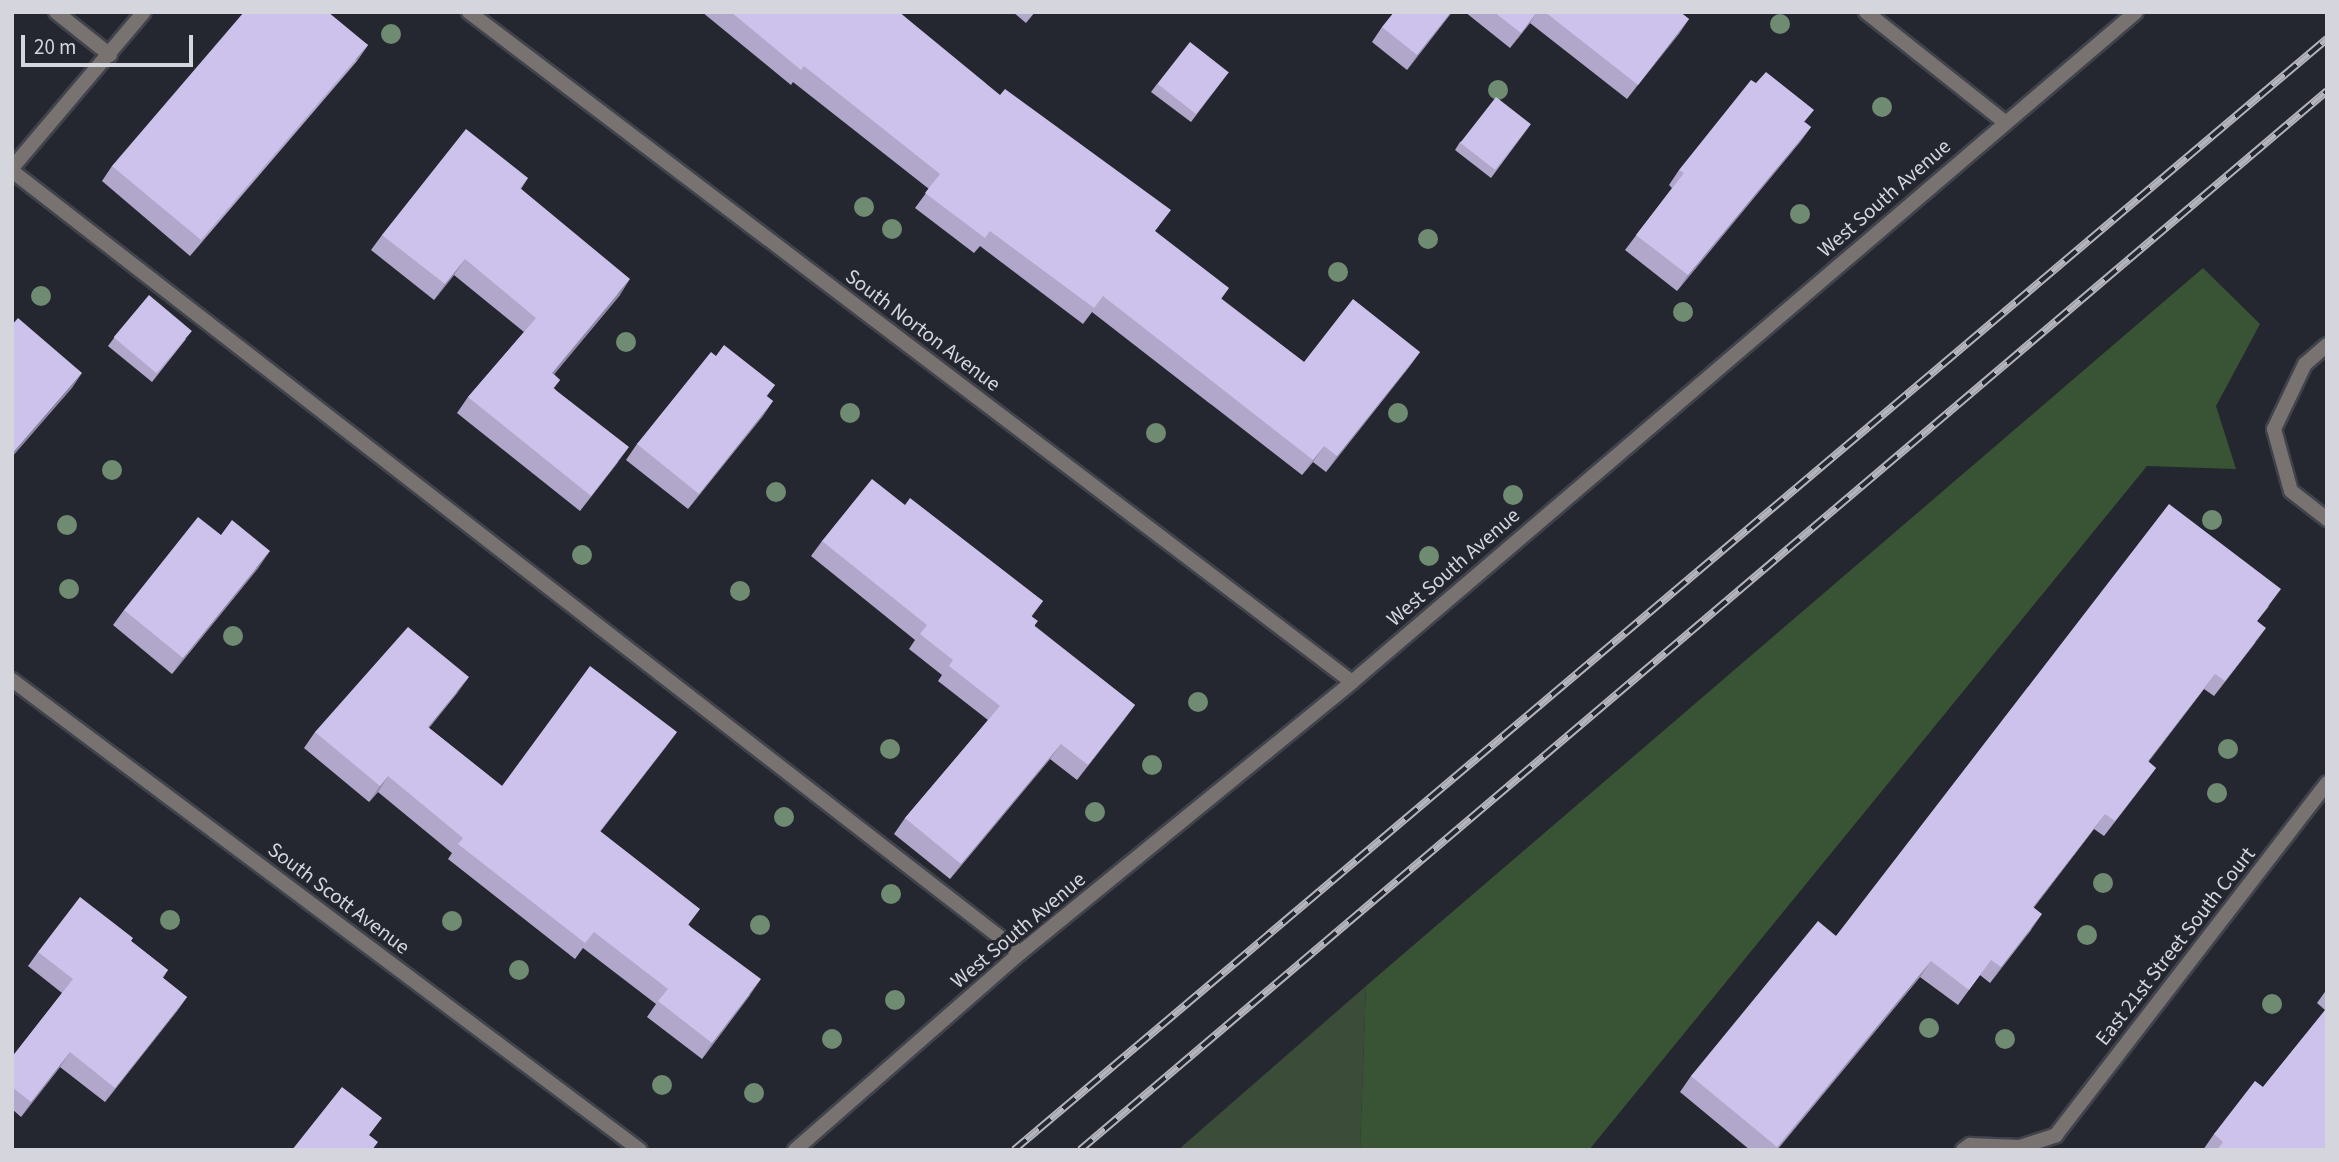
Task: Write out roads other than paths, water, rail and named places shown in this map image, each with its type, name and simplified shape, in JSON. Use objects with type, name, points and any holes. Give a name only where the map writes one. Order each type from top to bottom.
[{"type":"street","points":[[56,12],[110,55]]},
{"type":"street","points":[[144,12],[12,169],[1020,953]]},
{"type":"street","name":"South Norton Avenue","points":[[469,12],[1352,681]]},
{"type":"street","points":[[1866,12],[2005,122]]},
{"type":"street","name":"West South Avenue","points":[[795,1150],[1020,953],[1352,681],[2136,12]]},
{"type":"street","points":[[2327,345],[2305,363],[2274,429],[2291,491],[2327,519]]},
{"type":"street","name":"South Scott Avenue","points":[[12,680],[640,1150]]},
{"type":"street","name":"East 21st Street South Court","points":[[1963,1150],[1970,1145],[2020,1147],[2055,1142],[2327,783]]},
{"type":"railway","points":[[1014,1150],[2327,39]]},
{"type":"railway","points":[[1080,1150],[2327,91]]}]
